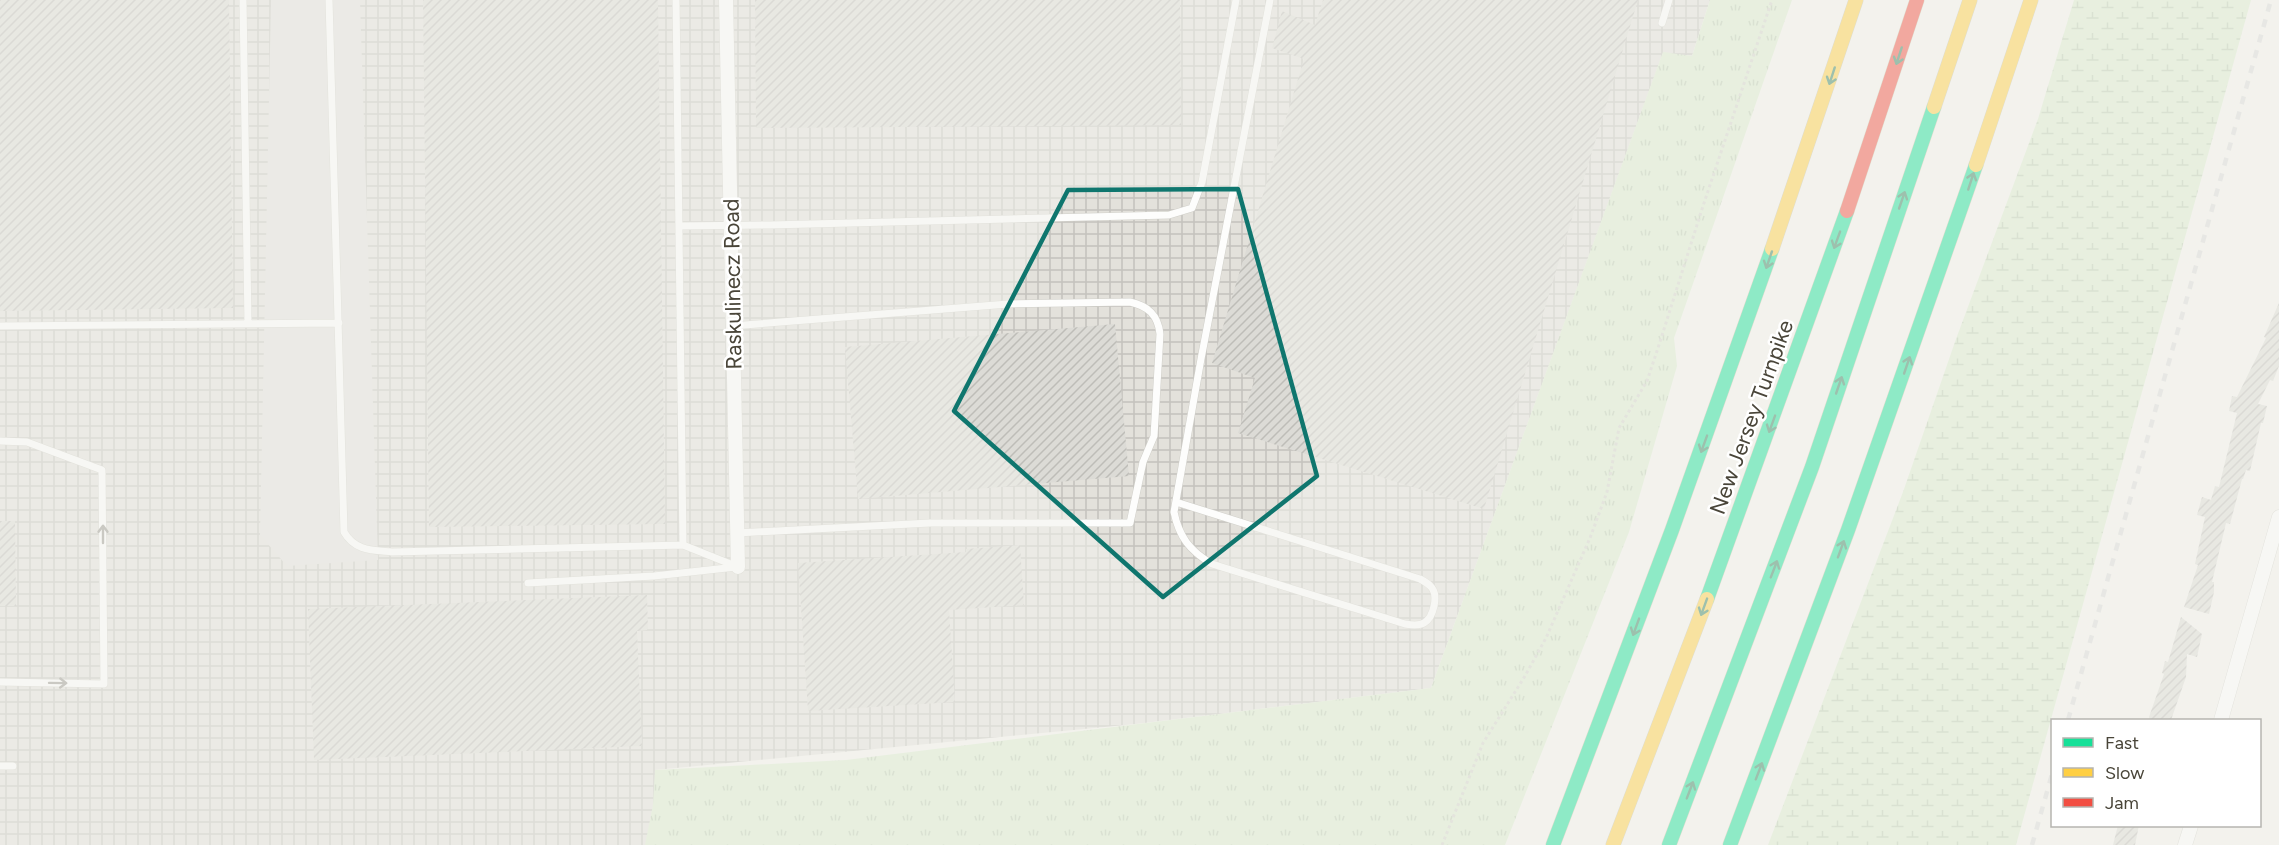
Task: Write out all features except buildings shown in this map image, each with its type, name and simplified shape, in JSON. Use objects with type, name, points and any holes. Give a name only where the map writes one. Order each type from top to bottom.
[{"type":"highway","name":"New Jersey Turnpike","points":[[1553,845],[1708,434],[1805,156],[1856,0]]},
{"type":"highway","name":"New Jersey Turnpike","points":[[1613,845],[1762,450],[1862,171],[1917,0]]},
{"type":"highway","points":[[1669,845],[1812,467],[1970,0]]},
{"type":"highway","points":[[1730,845],[1873,463],[1962,210],[2031,0]]},
{"type":"street","name":"Raskulinecz Road","points":[[726,0],[738,567]]},
{"type":"street","points":[[2221,719],[2279,517]]},
{"type":"street","points":[[2185,845],[2190,827]]},
{"type":"lane","points":[[243,0],[248,324]]},
{"type":"lane","points":[[329,0],[344,532],[349,540],[363,549],[392,552],[683,544],[738,567]]},
{"type":"lane","points":[[676,0],[683,544]]},
{"type":"lane","points":[[679,225],[770,225],[1170,215],[1192,208],[1202,182],[1236,0]]},
{"type":"lane","points":[[1176,502],[1420,579],[1431,586],[1435,593],[1429,618],[1423,624],[1405,624],[1212,564],[1197,555],[1185,543],[1177,528],[1174,512],[1270,0]]},
{"type":"lane","points":[[1662,23],[1669,0]]},
{"type":"lane","points":[[732,326],[1008,304],[1130,303],[1147,308],[1159,322],[1160,333],[1154,436],[1143,462],[1130,523],[930,523],[737,533]]},
{"type":"lane","points":[[0,326],[339,323]]},
{"type":"lane","points":[[0,441],[27,442],[102,470],[104,684],[0,682]]},
{"type":"lane","points":[[528,583],[654,576],[738,567]]},
{"type":"lane","points":[[0,766],[13,766]]},
{"type":"path","points":[[1442,845],[1483,743],[1525,676],[1545,638],[1608,492],[1618,428],[1647,381],[1651,370],[1772,0]]},
{"type":"highlighted area","points":[[1238,189],[1317,476],[1163,597],[954,411],[1068,190]]},
{"type":"shaded area","points":[[0,0],[1710,0],[1692,56],[1663,53],[1431,688],[1136,724],[655,770],[1060,845],[0,845]]},
{"type":"shaded area","points":[[271,0],[360,0],[378,560],[287,566],[260,535]]},
{"type":"green space","points":[[1710,0],[1792,0],[1674,338],[1677,366],[1629,532],[1505,845],[645,845],[653,805],[655,770],[846,760],[1431,688],[1663,52],[1692,56]]},
{"type":"green space","points":[[2074,0],[2251,0],[2016,845],[1768,845],[1903,492],[1956,339],[2038,119]]},
{"type":"railway","points":[[2068,719],[2271,0]]},
{"type":"railway","points":[[2032,845],[2051,778]]},
{"type":"traffic: fast","points":[[1669,845],[1812,467],[1934,107]]},
{"type":"traffic: fast","points":[[1730,845],[1848,530],[1976,165]]},
{"type":"traffic: fast","points":[[1707,599],[1847,211]]},
{"type":"traffic: fast","points":[[1553,845],[1672,530],[1772,249]]},
{"type":"traffic: slow","points":[[1772,249],[1856,0]]},
{"type":"traffic: slow","points":[[1934,107],[1970,0]]},
{"type":"traffic: slow","points":[[1976,165],[2031,0]]},
{"type":"traffic: slow","points":[[1613,845],[1707,599]]},
{"type":"traffic: jam","points":[[1847,211],[1917,0]]}]
